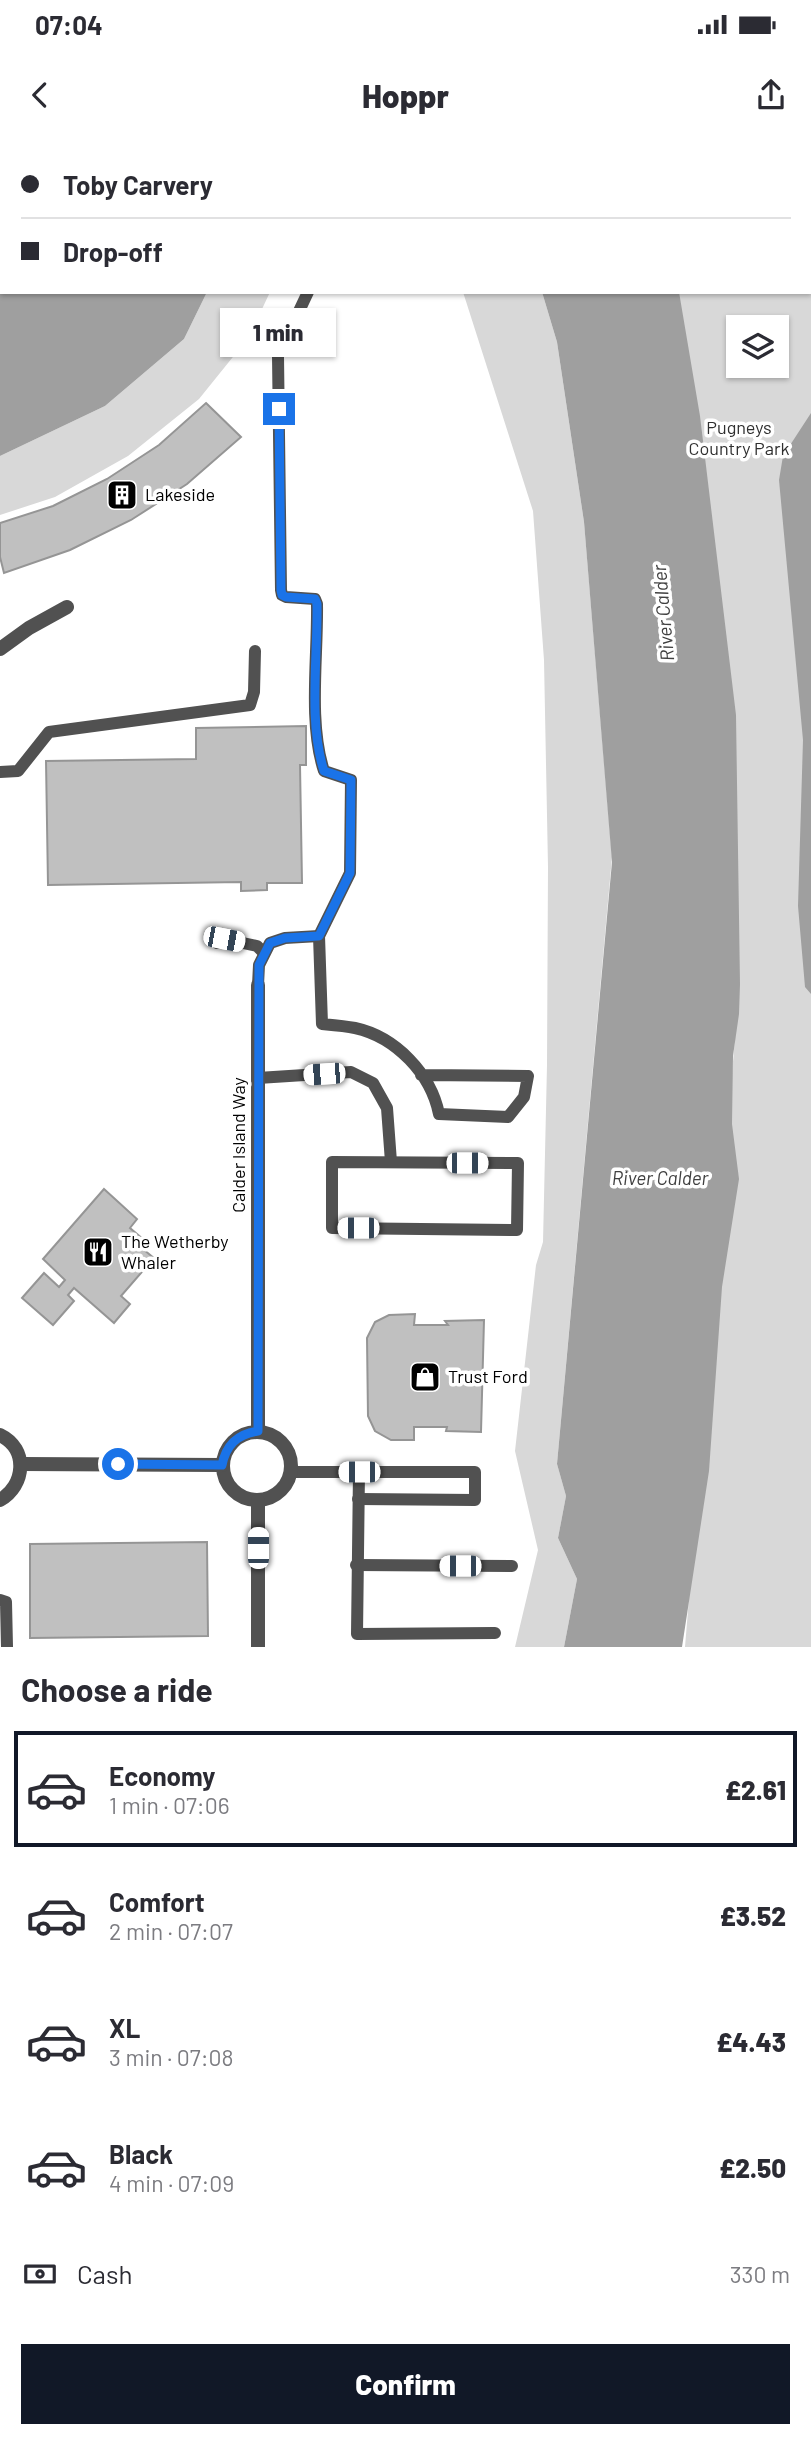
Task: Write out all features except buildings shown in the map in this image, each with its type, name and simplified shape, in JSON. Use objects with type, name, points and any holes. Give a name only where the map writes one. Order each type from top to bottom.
[{"type":"street","points":[[0,649],[29,628],[67,607]]},
{"type":"street","name":"Calder Island Way","points":[[258,985],[258,1431]]},
{"type":"street","points":[[258,1431],[279,1440],[287,1449],[291,1472],[287,1483],[279,1492],[258,1501],[237,1494],[224,1476],[222,1465],[230,1445],[247,1433],[258,1431]]},
{"type":"street","points":[[0,1435],[13,1444],[21,1464],[21,1475],[16,1486],[9,1495],[0,1500]]},
{"type":"street","points":[[21,1464],[222,1465]]},
{"type":"street","points":[[258,1501],[258,1647]]},
{"type":"lane","points":[[307,294],[278,356],[281,590],[286,597],[310,597],[315,599],[317,604],[315,693],[319,754],[324,771],[351,780],[350,873],[319,936],[322,1024],[356,1028],[380,1037],[413,1062],[421,1075],[435,1095],[439,1114],[508,1117],[524,1097],[528,1076],[421,1075]]},
{"type":"lane","points":[[0,772],[18,771],[49,732],[250,705],[254,692],[255,651]]},
{"type":"lane","points":[[258,985],[259,965],[270,943],[285,938],[319,936]]},
{"type":"lane","points":[[217,943],[224,939],[257,946],[264,953]]},
{"type":"lane","points":[[258,1078],[351,1072],[373,1083],[387,1108],[391,1162]]},
{"type":"lane","points":[[332,1162],[391,1162],[518,1163],[517,1230],[332,1228],[332,1162]]},
{"type":"lane","points":[[291,1472],[475,1472],[475,1500],[358,1499]]},
{"type":"lane","points":[[359,1472],[357,1634],[495,1633]]},
{"type":"lane","points":[[356,1565],[512,1566]]},
{"type":"lane","points":[[0,1600],[6,1602],[7,1647]]},
{"type":"green space","points":[[206,294],[269,294],[249,337],[199,399],[128,456],[55,497],[0,515],[0,456],[105,406],[184,339]]},
{"type":"green space","points":[[464,294],[543,294],[557,342],[584,522],[612,857],[557,1464],[566,1496],[558,1538],[577,1579],[564,1647],[515,1647],[538,1550],[515,1451],[536,1265],[543,1242],[547,1065],[548,867],[544,660],[533,511]]},
{"type":"green space","name":"Pugneys Country Park","points":[[649,294],[811,294],[811,1647],[685,1647],[738,1001]]},
{"type":"water","points":[[0,294],[206,294],[184,339],[105,406],[0,456]]},
{"type":"water","name":"River Calder","points":[[543,294],[679,294],[700,416],[736,715],[740,984],[733,1056],[732,1124],[739,1179],[722,1287],[709,1471],[682,1647],[564,1647],[577,1579],[558,1538],[566,1496],[557,1464],[612,862],[584,522],[557,342]]},
{"type":"water","points":[[811,413],[811,994],[805,987],[798,906],[803,740],[779,480],[783,456]]},
{"type":"place","name":"Lakeside","points":[[122,495]]},
{"type":"place","name":"The Wetherby Whaler","points":[[98,1252]]},
{"type":"place","name":"Trust Ford","points":[[425,1377]]},
{"type":"route","points":[[118,1464],[222,1465],[225,1454],[237,1437],[258,1431],[259,965],[270,943],[285,938],[319,936],[350,873],[351,780],[324,771],[319,754],[315,693],[317,604],[315,599],[310,597],[286,597],[281,590],[279,409]]}]
